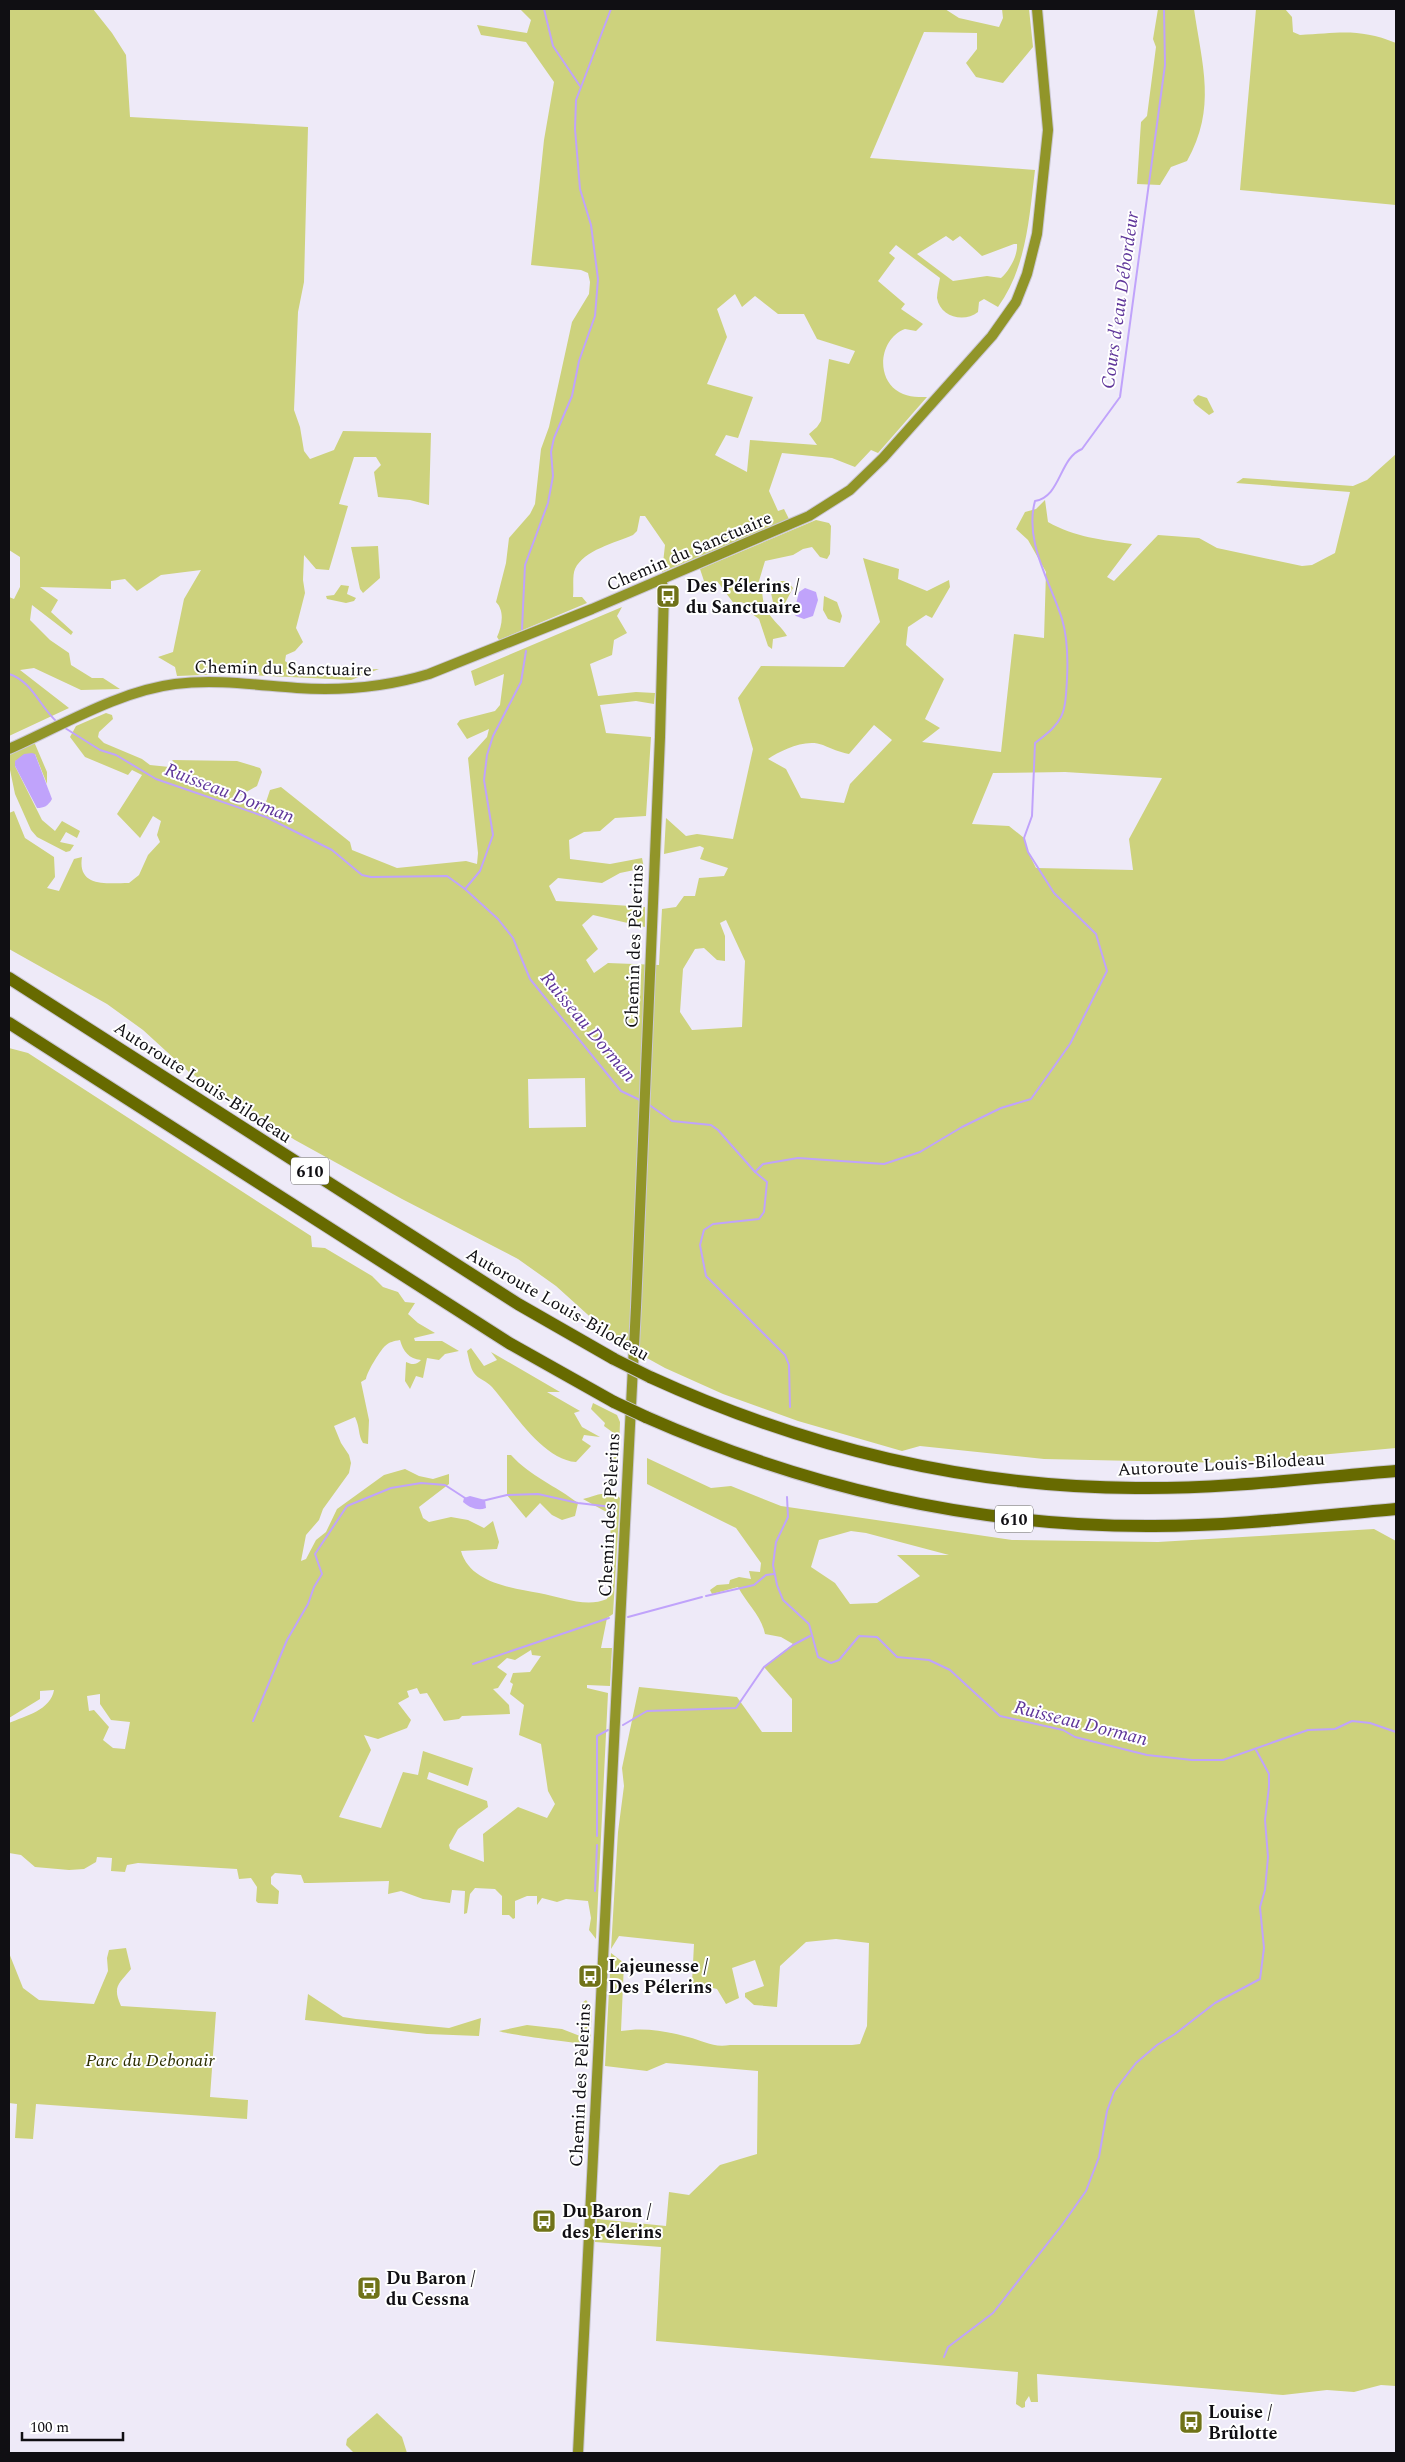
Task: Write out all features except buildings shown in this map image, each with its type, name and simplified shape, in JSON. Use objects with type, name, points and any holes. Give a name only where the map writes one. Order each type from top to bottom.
[{"type":"highway","name":"Autoroute Louis-Bilodeau","points":[[9,978],[518,1304],[614,1359],[650,1377],[732,1412],[822,1443],[922,1467],[1009,1480],[1093,1487],[1188,1487],[1396,1471]]},
{"type":"highway","name":"610","points":[[9,1023],[493,1333],[551,1368],[614,1402],[725,1450],[817,1480],[910,1503],[998,1517],[1080,1525],[1176,1526],[1396,1509]]},
{"type":"street","name":"Chemin du Sanctuaire","points":[[9,749],[75,718],[129,696],[174,684],[219,682],[339,688],[373,686],[411,680],[464,662],[809,516],[850,490],[883,458],[981,350],[1008,315],[1022,287],[1032,260],[1046,162],[1048,117],[1037,9]]},
{"type":"street","name":"Chemin des Pèlerins","points":[[578,2453],[645,1095],[660,737],[664,590],[661,580]]},
{"type":"green space","points":[[9,9],[93,9],[126,55],[130,117],[308,127],[304,282],[298,312],[294,410],[300,427],[304,451],[310,459],[334,450],[343,431],[431,433],[429,505],[410,500],[378,497],[374,472],[381,465],[376,457],[354,457],[339,504],[348,506],[329,570],[316,569],[304,555],[303,580],[305,593],[296,628],[303,642],[295,651],[286,655],[285,661],[294,667],[317,672],[379,669],[351,680],[228,674],[177,676],[175,667],[158,657],[173,652],[184,599],[201,570],[161,575],[137,591],[125,579],[111,581],[111,589],[40,587],[58,600],[51,612],[73,632],[71,635],[32,605],[30,620],[50,640],[69,653],[71,665],[92,678],[103,678],[120,689],[81,690],[34,668],[20,670],[69,708],[9,736],[9,597],[14,599],[20,587],[20,557],[9,550]]},
{"type":"green space","points":[[520,9],[945,9],[959,18],[999,27],[1003,18],[1002,9],[1029,9],[1033,47],[1003,83],[976,77],[966,63],[977,49],[977,33],[924,32],[870,158],[1035,170],[1028,224],[1021,258],[1008,291],[998,307],[984,299],[979,302],[978,312],[972,315],[960,317],[948,314],[939,305],[937,298],[940,278],[896,245],[889,253],[895,258],[878,281],[905,304],[901,309],[923,324],[916,331],[905,329],[891,340],[886,348],[884,357],[885,375],[889,383],[899,392],[911,396],[927,397],[878,453],[871,450],[855,467],[832,458],[782,453],[769,491],[778,511],[784,509],[789,519],[662,572],[665,545],[645,516],[640,516],[637,531],[633,535],[593,552],[579,562],[574,572],[573,597],[582,597],[587,603],[499,640],[497,637],[502,614],[496,602],[506,563],[509,538],[530,514],[535,504],[541,449],[549,427],[572,322],[589,294],[590,282],[588,273],[581,270],[531,265],[544,140],[554,82],[526,42],[481,35],[477,25],[527,33],[531,20]],"holes":[[[946,236],[953,241],[960,236],[982,256],[1014,244],[1017,244],[1017,249],[1010,267],[1001,278],[987,276],[953,281],[917,254]],[[735,294],[742,307],[755,296],[778,314],[804,314],[817,339],[855,351],[849,364],[829,359],[821,421],[809,434],[817,445],[750,440],[747,472],[715,455],[726,435],[738,438],[753,397],[707,384],[727,337],[717,309]]]},
{"type":"green space","points":[[1158,9],[1194,9],[1203,68],[1205,104],[1196,142],[1187,161],[1171,167],[1160,185],[1137,184],[1141,122],[1147,116],[1156,47],[1153,39]]},
{"type":"green space","points":[[1256,9],[1285,9],[1292,17],[1293,32],[1300,35],[1360,33],[1396,43],[1396,205],[1240,190]]},
{"type":"green space","points":[[1198,395],[1207,398],[1214,412],[1209,415],[1195,404],[1193,400]]},
{"type":"green space","points":[[1396,454],[1396,1448],[1230,1463],[1044,1459],[920,1446],[902,1451],[798,1421],[723,1394],[665,1368],[618,1342],[556,1286],[518,1259],[402,1199],[295,1140],[189,1072],[143,1030],[107,1004],[9,949],[9,813],[14,811],[25,838],[54,857],[55,877],[47,888],[59,891],[74,859],[82,857],[84,874],[89,879],[104,883],[129,883],[139,875],[148,855],[160,842],[157,835],[161,821],[153,816],[140,838],[117,814],[142,775],[132,770],[128,775],[85,757],[70,737],[76,726],[106,713],[112,715],[113,719],[99,732],[98,737],[104,743],[142,759],[150,765],[179,768],[172,760],[237,761],[260,768],[262,772],[257,786],[234,799],[260,807],[266,802],[270,790],[281,787],[350,842],[352,850],[397,868],[466,861],[477,864],[478,853],[468,758],[487,737],[489,729],[467,739],[457,724],[460,720],[495,711],[500,705],[504,674],[475,686],[471,671],[622,607],[617,616],[627,633],[614,640],[612,655],[590,664],[598,696],[636,692],[655,693],[654,704],[636,701],[600,705],[606,733],[651,737],[646,816],[615,818],[600,831],[584,832],[569,840],[570,859],[610,864],[642,858],[644,868],[620,873],[602,883],[558,878],[549,886],[556,901],[645,907],[645,927],[593,915],[582,925],[598,949],[586,960],[594,973],[608,963],[659,965],[662,909],[676,907],[684,896],[695,896],[699,878],[724,876],[728,868],[700,859],[704,848],[700,846],[664,854],[666,818],[686,836],[697,834],[733,839],[753,749],[738,698],[761,666],[844,667],[880,622],[863,558],[899,569],[898,579],[927,591],[949,580],[950,587],[932,618],[926,615],[908,627],[906,645],[944,679],[925,719],[940,728],[922,742],[1001,752],[1014,634],[1044,638],[1046,572],[1028,540],[1016,529],[1025,512],[1036,509],[1045,500],[1048,522],[1068,531],[1089,537],[1132,544],[1107,577],[1114,581],[1158,535],[1199,538],[1217,548],[1302,566],[1312,565],[1335,553],[1350,492],[1236,483],[1243,478],[1353,486],[1367,480]],"holes":[[[874,725],[892,740],[850,784],[844,803],[801,798],[786,769],[768,759],[794,746],[809,743],[816,743],[849,754]],[[1065,772],[1162,778],[1129,839],[1133,870],[1036,868],[1024,838],[1009,826],[972,824],[993,773]],[[726,920],[745,961],[742,1027],[692,1030],[680,1012],[683,969],[695,949],[704,948],[717,960],[725,961],[725,936],[720,923]],[[585,1078],[586,1127],[529,1128],[528,1079]]]},
{"type":"green space","points":[[816,520],[829,523],[831,526],[830,554],[827,559],[820,557],[812,547],[803,549],[793,555],[765,561],[759,581],[765,608],[787,636],[773,639],[772,649],[768,646],[759,619],[745,609],[746,604],[741,602],[735,605],[717,581],[697,590],[695,584],[704,581],[700,569]]},
{"type":"green space","points":[[378,546],[380,578],[363,593],[360,589],[351,547]]},
{"type":"green space","points":[[775,581],[787,581],[793,588],[785,603],[780,606],[773,602],[771,593]]},
{"type":"green space","points":[[341,585],[349,586],[347,594],[356,598],[354,601],[346,603],[327,599],[326,596],[334,595]]},
{"type":"green space","points":[[824,596],[837,602],[842,616],[840,623],[828,619],[823,610]]},
{"type":"green space","points":[[35,744],[47,772],[47,784],[35,754],[15,761],[15,766],[42,820],[55,831],[62,821],[80,831],[77,838],[66,832],[60,842],[74,845],[70,851],[66,852],[37,837],[31,830],[15,794],[9,765],[9,754]]},
{"type":"green space","points":[[9,1048],[28,1053],[311,1236],[312,1247],[325,1248],[372,1276],[383,1287],[398,1292],[405,1302],[415,1303],[408,1314],[418,1323],[435,1333],[414,1338],[415,1341],[442,1341],[459,1351],[445,1354],[439,1360],[427,1358],[423,1378],[416,1376],[410,1389],[405,1381],[406,1362],[414,1364],[421,1360],[407,1354],[400,1340],[390,1343],[383,1349],[371,1367],[366,1379],[361,1382],[369,1420],[368,1444],[363,1443],[361,1440],[355,1417],[334,1426],[341,1443],[349,1455],[351,1463],[349,1473],[323,1509],[319,1520],[306,1535],[301,1561],[306,1559],[316,1540],[326,1532],[337,1509],[384,1475],[405,1469],[419,1476],[433,1479],[449,1474],[449,1484],[419,1507],[423,1518],[429,1522],[451,1517],[468,1520],[484,1528],[493,1521],[499,1542],[497,1549],[461,1551],[466,1562],[473,1570],[493,1582],[517,1589],[573,1601],[599,1601],[607,1599],[610,1589],[603,1567],[611,1550],[610,1514],[583,1499],[607,1493],[620,1498],[613,1614],[607,1618],[601,1648],[612,1648],[610,1686],[587,1685],[587,1688],[608,1693],[596,1939],[589,1930],[591,1918],[588,1901],[566,1899],[557,1902],[542,1898],[537,1905],[537,1896],[527,1896],[515,1901],[515,1918],[513,1919],[509,1915],[502,1915],[502,1896],[495,1889],[475,1888],[470,1894],[467,1913],[464,1914],[465,1891],[452,1890],[450,1903],[423,1899],[401,1891],[388,1894],[389,1881],[304,1883],[301,1875],[275,1873],[271,1877],[271,1884],[279,1891],[278,1904],[258,1903],[256,1901],[257,1887],[251,1878],[239,1879],[237,1869],[138,1863],[127,1865],[125,1872],[111,1871],[112,1858],[97,1857],[96,1862],[84,1869],[69,1870],[35,1867],[21,1855],[9,1853],[9,1723],[43,1707],[52,1697],[54,1690],[40,1691],[40,1699],[9,1718]],"holes":[[[531,1650],[532,1655],[541,1656],[530,1672],[513,1673],[510,1682],[513,1684],[510,1694],[524,1705],[519,1735],[541,1744],[548,1791],[555,1804],[547,1818],[518,1807],[483,1834],[484,1862],[450,1849],[449,1845],[458,1829],[488,1807],[487,1801],[427,1779],[429,1772],[468,1786],[473,1768],[423,1751],[418,1775],[403,1772],[381,1828],[339,1817],[371,1750],[364,1735],[378,1739],[407,1728],[411,1720],[398,1703],[409,1697],[407,1691],[417,1688],[420,1694],[427,1693],[444,1721],[459,1719],[462,1716],[510,1714],[509,1705],[493,1689],[498,1688],[507,1674],[497,1667],[507,1658],[515,1660]],[[100,1694],[100,1704],[111,1720],[130,1722],[125,1749],[113,1748],[103,1740],[109,1727],[94,1710],[89,1711],[87,1696]]]},
{"type":"green space","points":[[471,1348],[484,1366],[497,1360],[491,1352],[560,1392],[547,1392],[580,1411],[574,1413],[582,1427],[600,1437],[584,1435],[582,1440],[591,1446],[576,1462],[563,1459],[551,1452],[529,1432],[492,1387],[474,1373],[467,1351]]},
{"type":"green space","points":[[593,1403],[617,1415],[620,1422],[618,1477],[609,1481],[611,1440],[614,1443],[615,1434],[604,1426],[605,1423],[591,1409]]},
{"type":"green space","points":[[507,1455],[511,1455],[526,1469],[578,1503],[575,1516],[562,1520],[552,1515],[540,1503],[526,1518],[507,1495]]},
{"type":"green space","points":[[647,1458],[711,1488],[731,1486],[781,1506],[1012,1540],[1158,1542],[1374,1529],[1396,1541],[1396,2386],[1381,2385],[1354,2392],[1327,2390],[1283,2395],[1037,2374],[1038,2402],[1031,2402],[1029,2396],[1025,2402],[1025,2407],[1022,2408],[1016,2404],[1018,2372],[656,2341],[661,2247],[595,2242],[597,2219],[666,2226],[669,2192],[689,2195],[720,2165],[757,2154],[758,2071],[666,2063],[647,2071],[605,2066],[611,1953],[624,1963],[621,2031],[638,2029],[663,2031],[719,2046],[852,2045],[860,2044],[867,2026],[869,1943],[836,1939],[806,1942],[780,1966],[777,2007],[754,2005],[745,1997],[745,1993],[764,1986],[755,1960],[732,1968],[739,1998],[726,2004],[717,1989],[692,1983],[694,1944],[619,1936],[611,1949],[618,1832],[624,1786],[622,1768],[639,1687],[737,1697],[762,1732],[792,1732],[792,1699],[764,1667],[793,1644],[781,1637],[765,1634],[757,1615],[738,1587],[712,1594],[710,1590],[717,1585],[729,1584],[730,1580],[739,1577],[751,1579],[749,1571],[760,1572],[761,1563],[736,1528],[647,1484]],"holes":[[[851,1531],[866,1533],[949,1555],[897,1555],[920,1576],[877,1603],[850,1604],[835,1583],[811,1567],[819,1540]]]},
{"type":"green space","name":"Parc du Debonair","points":[[126,1948],[131,1969],[120,1982],[117,1989],[121,2006],[216,2012],[210,2097],[248,2100],[247,2119],[36,2104],[33,2139],[15,2138],[17,2104],[9,2103],[9,1953],[23,1988],[39,2000],[94,2004],[108,1971],[107,1958],[109,1950]]},
{"type":"green space","points":[[308,1994],[343,2017],[356,2019],[449,2028],[481,2018],[479,2036],[427,2034],[305,2020]]},
{"type":"green space","points":[[586,2000],[592,2008],[590,2045],[499,2031],[527,2025],[562,2029],[580,2036],[582,2003]]},
{"type":"green space","points":[[377,2413],[402,2437],[407,2453],[354,2453],[346,2445],[347,2439]]},
{"type":"shaded area","points":[[805,588],[816,592],[818,600],[813,616],[804,619],[796,616],[791,611],[795,608],[799,592]]},
{"type":"shaded area","points":[[24,754],[35,754],[52,799],[42,808],[37,808],[15,766],[15,761]]},
{"type":"shaded area","points":[[470,1496],[485,1500],[486,1508],[474,1508],[463,1502],[464,1498]]},
{"type":"waterway","points":[[544,9],[553,46],[580,86]]},
{"type":"waterway","points":[[522,629],[525,565],[548,503],[553,476],[551,452],[554,438],[572,396],[579,361],[595,316],[598,279],[591,225],[580,189],[575,129],[576,100],[611,9]]},
{"type":"waterway","name":"Cours d'eau Débordeur","points":[[755,1172],[763,1164],[798,1158],[884,1164],[920,1152],[962,1127],[1001,1108],[1031,1099],[1070,1044],[1107,971],[1096,934],[1054,893],[1028,852],[1024,838],[1032,816],[1035,743],[1052,729],[1061,717],[1064,710],[1067,672],[1064,626],[1040,561],[1033,531],[1033,516],[1035,501],[1044,498],[1050,492],[1069,460],[1082,449],[1120,397],[1165,65],[1164,9]]},
{"type":"waterway","points":[[465,889],[480,871],[493,835],[484,780],[487,755],[493,736],[521,682],[526,651]]},
{"type":"waterway","name":"Ruisseau Dorman","points":[[9,674],[24,682],[57,722]]},
{"type":"waterway","name":"Ruisseau Dorman","points":[[65,728],[100,750],[116,755],[156,779],[266,817],[332,850],[362,875],[371,877],[447,876],[465,889],[498,919],[513,938],[530,979],[621,1091],[642,1101]]},
{"type":"waterway","name":"Ruisseau Dorman","points":[[648,1104],[672,1121],[711,1125],[718,1130],[755,1172],[767,1182],[764,1212],[759,1219],[713,1224],[704,1230],[700,1245],[706,1276],[785,1355],[789,1365],[790,1407]]},
{"type":"waterway","points":[[253,1721],[287,1640],[308,1604],[314,1587],[322,1574],[315,1554],[347,1506],[391,1488],[421,1483],[445,1485],[465,1498]]},
{"type":"waterway","points":[[482,1501],[507,1495],[538,1494],[578,1503],[612,1507]]},
{"type":"waterway","name":"Ruisseau Dorman","points":[[787,1497],[788,1517],[776,1542],[773,1565],[777,1585],[783,1600],[809,1624],[818,1657],[831,1663],[839,1660],[859,1636],[877,1637],[897,1657],[929,1660],[950,1670],[1000,1716],[1063,1730],[1075,1737],[1147,1755],[1192,1760],[1223,1760],[1308,1730],[1335,1729],[1352,1721],[1370,1723],[1396,1732]]},
{"type":"waterway","points":[[706,1596],[754,1585],[766,1575],[774,1574]]},
{"type":"waterway","points":[[628,1617],[702,1597]]},
{"type":"waterway","points":[[473,1664],[609,1618]]},
{"type":"waterway","points":[[623,1725],[647,1711],[736,1708],[764,1667],[793,1645],[810,1636]]},
{"type":"waterway","points":[[597,1836],[597,1736],[608,1730]]},
{"type":"waterway","points":[[944,2357],[948,2347],[993,2313],[1062,2225],[1086,2191],[1099,2157],[1107,2111],[1114,2092],[1136,2063],[1157,2045],[1175,2034],[1215,2003],[1260,1979],[1264,1948],[1260,1907],[1265,1890],[1268,1857],[1265,1820],[1269,1774],[1256,1750]]},
{"type":"waterway","points":[[595,1891],[597,1845]]},
{"type":"place","name":"Des Pélerins / du Sanctuaire","points":[[668,596]]},
{"type":"place","name":"Lajeunesse / Des Pélerins","points":[[590,1976]]},
{"type":"place","name":"Du Baron / des Pélerins","points":[[544,2221]]},
{"type":"place","name":"Du Baron / du Cessna","points":[[369,2288]]},
{"type":"place","name":"Louise / Brûlotte","points":[[1191,2422]]}]
